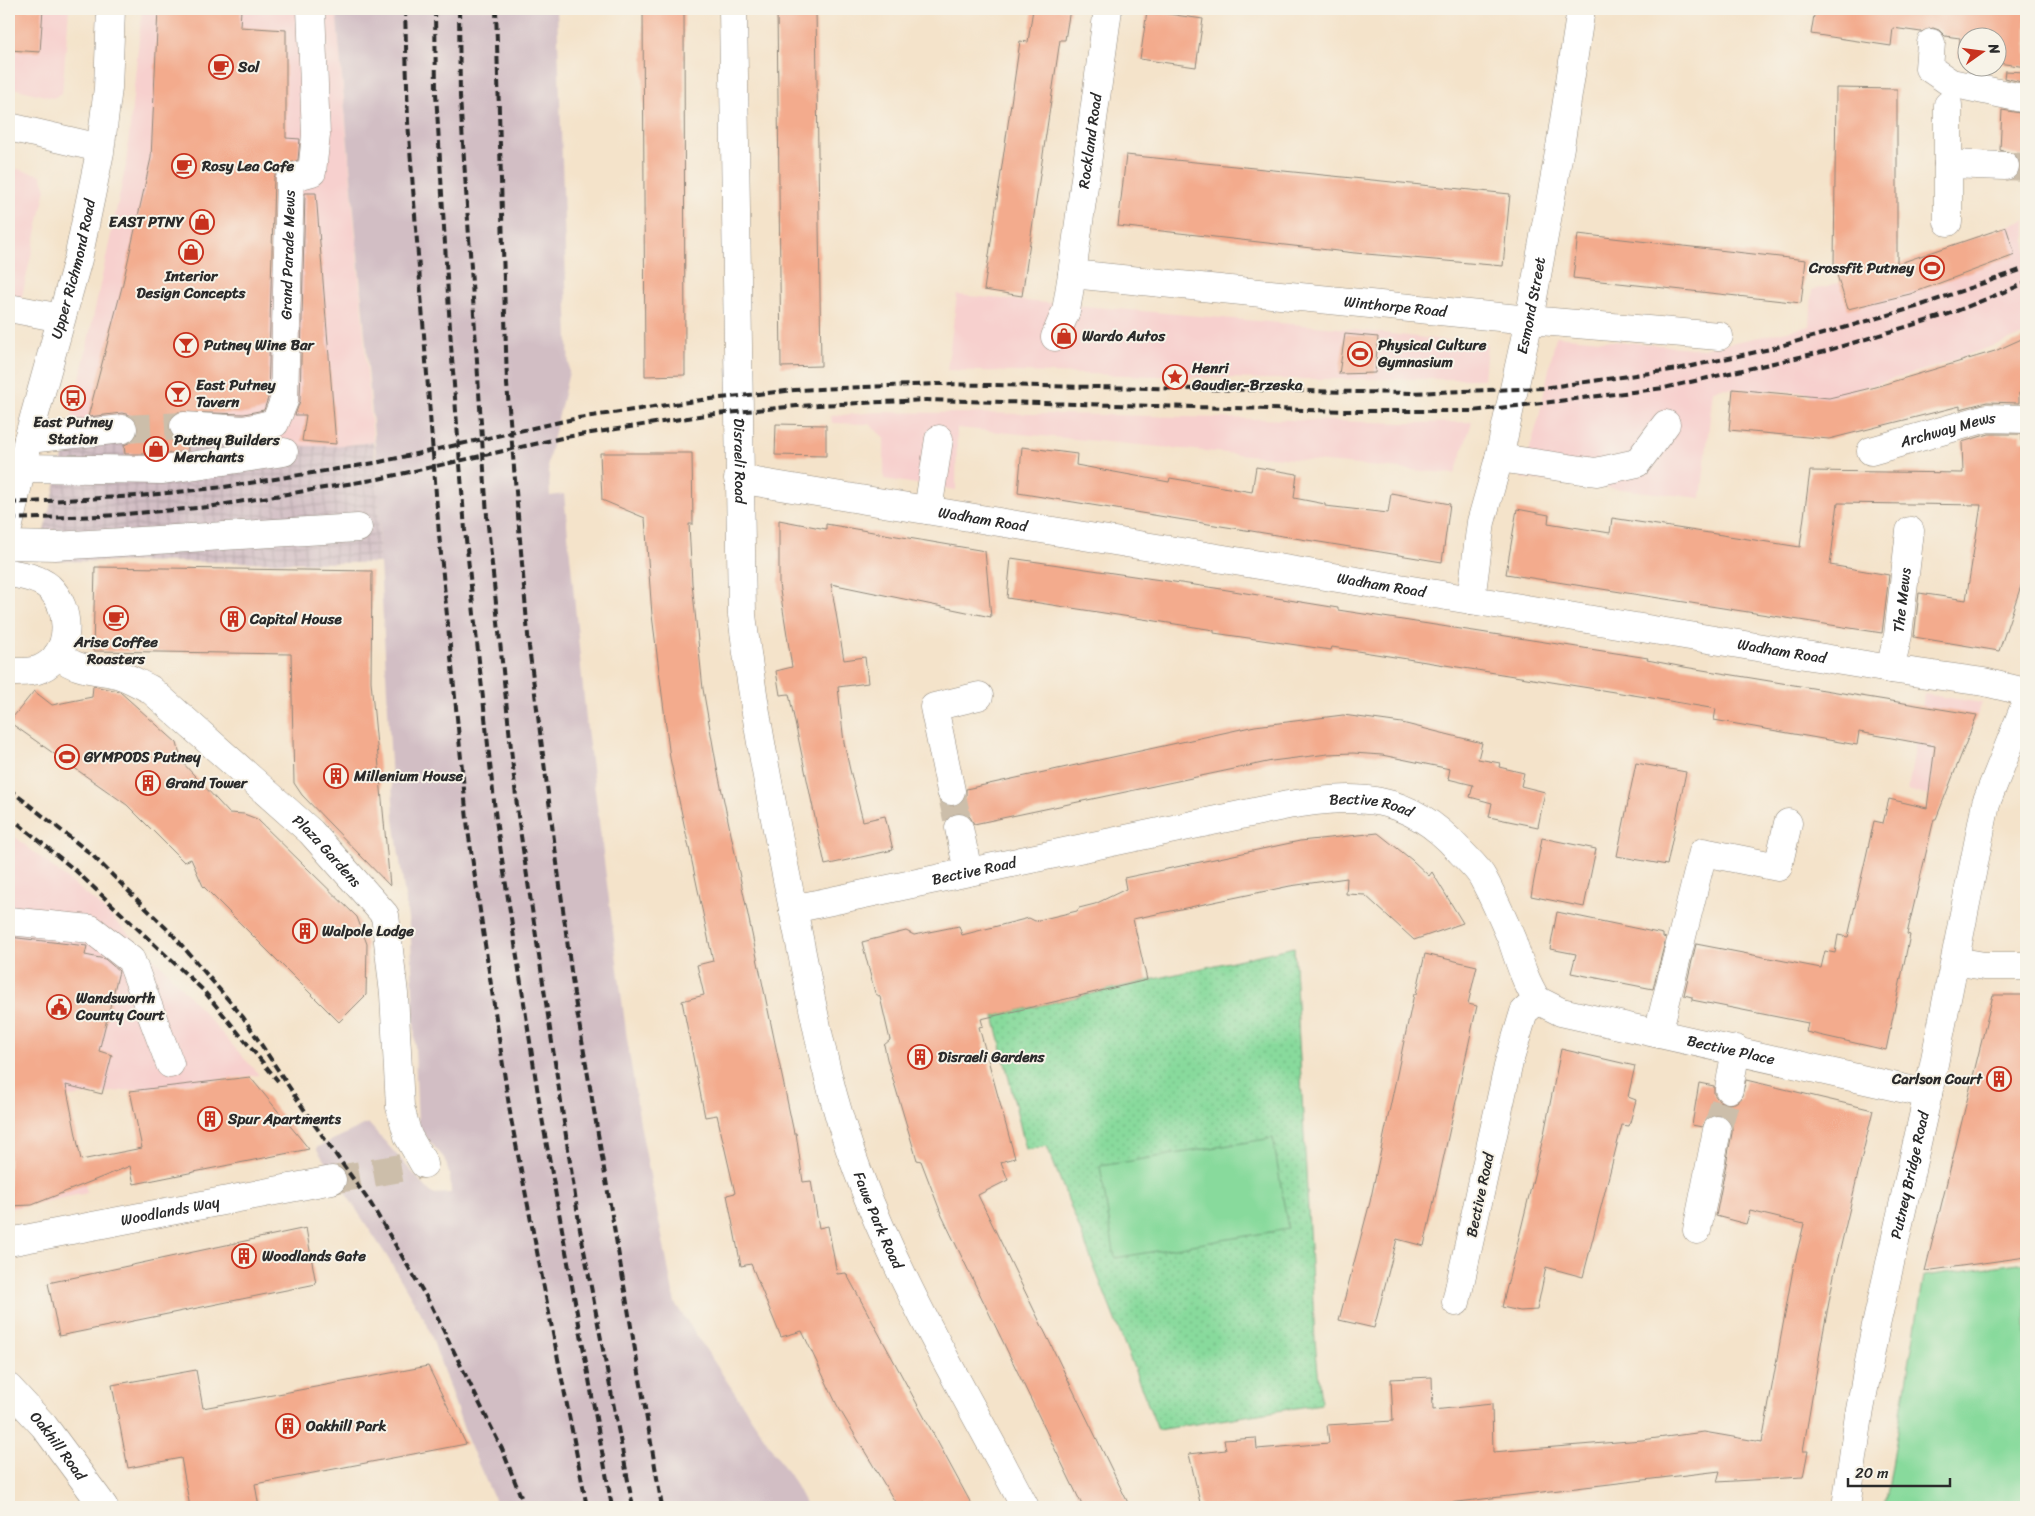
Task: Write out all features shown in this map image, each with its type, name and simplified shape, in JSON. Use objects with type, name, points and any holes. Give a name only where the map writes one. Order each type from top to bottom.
[{"type":"main road","name":"Upper Richmond Road","points":[[9,525],[28,439],[78,258],[100,148],[108,88],[111,9]]},
{"type":"main road","name":"Grand Parade Mews","points":[[184,426],[245,430],[275,423],[284,401],[290,178],[312,172],[316,135],[311,9]]},
{"type":"main road","name":"Disraeli Road","points":[[733,9],[738,480],[742,615],[767,784],[793,909]]},
{"type":"main road","name":"Rockland Road","points":[[1055,337],[1066,311],[1072,274],[1108,9]]},
{"type":"main road","name":"Esmond Street","points":[[1471,600],[1481,522],[1498,458],[1529,320],[1581,9]]},
{"type":"main road","points":[[1932,43],[1929,68],[1951,83],[2026,98]]},
{"type":"main road","points":[[1948,105],[1948,222]]},
{"type":"main road","points":[[9,127],[100,148]]},
{"type":"main road","points":[[1948,164],[2005,166]]},
{"type":"main road","name":"Winthorpe Road","points":[[1072,274],[1529,320],[1719,336]]},
{"type":"main road","points":[[9,308],[61,318]]},
{"type":"main road","name":"Archway Mews","points":[[1871,451],[1987,418],[2026,419]]},
{"type":"main road","points":[[1498,458],[1596,472],[1637,463],[1666,424]]},
{"type":"main road","points":[[28,439],[123,429]]},
{"type":"main road","points":[[928,510],[939,439]]},
{"type":"main road","points":[[22,468],[163,470],[284,452]]},
{"type":"main road","name":"Wadham Road","points":[[738,480],[1890,669],[1984,682],[2026,692]]},
{"type":"main road","points":[[9,545],[55,546],[358,528]]},
{"type":"main road","name":"The Mews","points":[[1890,669],[1898,635],[1910,531]]},
{"type":"main road","points":[[9,572],[29,577],[48,586],[63,606],[66,622],[65,638],[57,655],[40,669],[9,672]]},
{"type":"main road","name":"Plaza Gardens","points":[[57,655],[78,668],[118,674],[150,689],[312,832],[385,915],[394,994],[400,1107],[408,1136],[424,1164]]},
{"type":"main road","points":[[951,791],[934,708],[979,696]]},
{"type":"main road","name":"Putney Bridge Road","points":[[1846,1507],[1859,1415],[1875,1330],[1928,1094],[1986,803],[2026,703]]},
{"type":"main road","name":"Bective Road","points":[[793,909],[1324,799],[1357,799],[1392,803],[1418,816],[1446,836],[1482,876],[1511,939],[1528,985],[1537,1000],[1524,1012],[1509,1062],[1456,1302]]},
{"type":"main road","points":[[1658,1033],[1702,852],[1778,866],[1788,823]]},
{"type":"main road","points":[[959,828],[968,872]]},
{"type":"main road","name":"Fawe Park Road","points":[[793,909],[827,1077],[858,1172],[896,1266],[954,1378],[1025,1507]]},
{"type":"main road","points":[[9,920],[90,929],[131,960],[170,1064]]},
{"type":"main road","points":[[1955,961],[1984,966],[2026,966]]},
{"type":"main road","name":"Bective Place","points":[[1537,1000],[1561,1012],[1736,1049],[1928,1094]]},
{"type":"main road","points":[[1729,1089],[1736,1049]]},
{"type":"main road","points":[[1697,1230],[1718,1130]]},
{"type":"main road","name":"Woodlands Way","points":[[9,1242],[332,1180]]},
{"type":"main road","name":"Oakhill Road","points":[[9,1388],[44,1426],[104,1507]]},
{"type":"shaded area","points":[[9,9],[69,9],[62,93],[53,98],[9,87]]},
{"type":"shaded area","points":[[142,9],[336,9],[373,442],[340,446],[306,446],[222,436],[186,437],[188,456],[126,460],[124,443],[65,448],[126,165]]},
{"type":"shaded area","points":[[336,9],[557,9],[569,372],[548,462],[550,496],[564,494],[587,729],[627,1039],[641,1129],[675,1303],[794,1482],[807,1507],[505,1507],[504,1500],[495,1501],[468,1441],[427,1324],[388,1258],[316,1148],[368,1123],[432,1194],[451,1193],[450,1178],[445,1159],[418,1128],[411,940],[394,819],[380,563],[379,491]]},
{"type":"shaded area","points":[[9,167],[41,175],[46,189],[9,354]]},
{"type":"shaded area","points":[[2026,220],[2026,334],[1931,368],[1811,403],[1810,393],[1723,388],[1713,390],[1701,498],[1521,478],[1538,421],[1556,336],[1703,349],[1810,326],[1812,290],[1864,276]]},
{"type":"shaded area","points":[[957,295],[1338,328],[1487,345],[1484,379],[1259,379],[947,370]]},
{"type":"shaded area","points":[[876,412],[1112,415],[1408,423],[1472,422],[1455,474],[957,428],[956,490],[884,479],[884,438],[870,424],[832,423],[831,416]]},
{"type":"shaded area","points":[[222,436],[306,446],[340,446],[373,442],[379,492],[380,563],[55,561],[55,530],[44,531],[65,448],[124,442],[126,460],[188,456],[186,437]]},
{"type":"shaded area","points":[[1924,694],[1982,703],[1943,800],[1908,790]]},
{"type":"shaded area","points":[[9,832],[97,903],[166,970],[259,1075],[52,1099],[57,1119],[72,1116],[87,1193],[9,1209]]},
{"type":"green space","points":[[1294,947],[1315,1340],[1321,1404],[1158,1430],[1047,1146],[1026,1150],[994,1016]]},
{"type":"green space","points":[[1273,1138],[1288,1229],[1115,1258],[1100,1166]]},
{"type":"green space","points":[[2026,1262],[2026,1507],[1885,1507],[1924,1276]]},
{"type":"building","points":[[9,9],[43,9],[40,52],[9,50]]},
{"type":"building","points":[[158,9],[241,9],[240,27],[286,30],[286,138],[300,139],[298,160],[278,168],[274,178],[268,398],[264,410],[244,414],[178,412],[171,418],[168,424],[170,432],[176,439],[187,442],[188,451],[162,454],[125,454],[124,445],[133,441],[137,435],[138,427],[135,419],[130,415],[122,413],[88,417],[122,287],[151,158]]},
{"type":"building","points":[[643,9],[684,9],[685,375],[645,376]]},
{"type":"building","points":[[777,9],[816,9],[821,366],[781,367]]},
{"type":"building","points":[[1033,9],[1070,9],[1065,40],[1060,40],[1022,296],[984,290],[1020,41],[1028,42]]},
{"type":"building","points":[[1815,9],[2026,9],[2026,67],[2008,64],[2008,28],[1958,28],[1958,38],[1945,36],[1939,30],[1933,28],[1921,32],[1893,28],[1891,46],[1811,34]]},
{"type":"building","points":[[1147,11],[1203,19],[1196,67],[1140,59]]},
{"type":"building","points":[[2008,71],[2026,72],[2026,83],[2004,78],[2008,78]]},
{"type":"building","points":[[1836,88],[1897,89],[1897,264],[2006,227],[2015,255],[1910,294],[1848,309],[1834,266]]},
{"type":"building","points":[[2002,110],[2026,114],[2026,157],[2000,150]]},
{"type":"building","points":[[1126,155],[1510,194],[1503,266],[1355,253],[1118,226]]},
{"type":"building","points":[[305,193],[316,193],[336,444],[302,441],[306,415],[295,415],[300,401]]},
{"type":"building","points":[[1578,234],[1806,260],[1801,303],[1573,278]]},
{"type":"building","name":"Physical Culture Gymnasium","points":[[1345,334],[1378,337],[1375,373],[1339,374]]},
{"type":"building","points":[[2026,337],[2026,392],[2019,393],[2019,403],[1987,402],[1960,409],[1960,406],[1829,439],[1729,430],[1733,389],[1829,398],[1875,387],[1995,351]]},
{"type":"building","points":[[776,424],[826,425],[826,456],[775,455]]},
{"type":"building","points":[[1989,434],[2021,434],[2021,441],[2026,441],[2026,571],[1999,651],[1914,637],[1919,593],[1966,600],[1981,505],[1838,503],[1830,565],[1889,575],[1882,633],[1506,574],[1517,509],[1549,515],[1548,523],[1610,533],[1612,518],[1800,547],[1810,471],[1963,473],[1962,442]]},
{"type":"building","points":[[1022,447],[1077,454],[1076,465],[1169,482],[1170,478],[1252,492],[1256,467],[1297,474],[1294,498],[1325,504],[1325,506],[1388,513],[1391,493],[1450,504],[1442,562],[1018,493]]},
{"type":"building","points":[[600,453],[692,453],[693,524],[689,524],[692,583],[703,689],[717,768],[794,1133],[796,1133],[803,1182],[811,1181],[819,1228],[828,1226],[837,1274],[846,1273],[973,1507],[927,1507],[925,1502],[898,1507],[837,1405],[802,1331],[781,1337],[751,1264],[741,1266],[727,1195],[735,1193],[717,1115],[705,1117],[682,1001],[704,995],[697,965],[713,961],[670,758],[652,615],[645,518],[602,500]]},
{"type":"building","points":[[779,520],[826,529],[826,524],[985,551],[991,617],[831,584],[844,660],[865,657],[868,683],[838,687],[844,743],[850,770],[863,821],[885,816],[893,850],[825,865],[789,694],[780,695],[776,671],[792,667],[779,584]]},
{"type":"building","points":[[1011,558],[1215,588],[1338,608],[1338,610],[1648,658],[1647,660],[1684,667],[1977,715],[1936,819],[1934,819],[1907,934],[1910,935],[1886,1050],[1806,1032],[1808,1023],[1692,1000],[1692,997],[1684,995],[1696,944],[1821,968],[1825,951],[1835,953],[1838,935],[1848,937],[1874,821],[1883,823],[1889,799],[1927,808],[1935,746],[1859,732],[1857,745],[1714,720],[1716,709],[1332,647],[1331,650],[1214,633],[1214,630],[1007,598]]},
{"type":"building","name":"Capital House","points":[[95,567],[372,571],[371,681],[390,886],[302,795],[294,783],[291,654],[93,651]]},
{"type":"building","points":[[93,686],[119,691],[177,743],[182,762],[229,813],[244,814],[257,819],[357,917],[367,944],[366,995],[339,1022],[203,886],[191,859],[184,862],[127,805],[9,722],[34,691],[52,705],[92,697]]},
{"type":"building","points":[[1343,715],[1402,723],[1482,743],[1478,759],[1500,763],[1499,767],[1524,773],[1521,786],[1545,792],[1538,827],[1489,817],[1492,803],[1470,797],[1473,785],[1448,779],[1450,769],[1382,755],[1353,753],[1272,761],[974,824],[970,817],[964,813],[954,813],[953,806],[962,802],[966,796],[966,789],[1255,726]]},
{"type":"building","points":[[1636,763],[1686,772],[1667,865],[1617,856]]},
{"type":"building","points":[[1378,833],[1429,876],[1432,872],[1463,923],[1414,940],[1365,895],[1346,894],[1347,878],[1290,886],[1133,919],[1147,980],[981,1019],[983,1026],[979,1027],[1015,1158],[1001,1162],[1008,1180],[978,1195],[1130,1507],[1083,1507],[942,1216],[921,1161],[917,1160],[887,1059],[884,1045],[890,1040],[880,997],[875,993],[862,942],[906,931],[914,935],[959,926],[962,935],[1029,918],[1035,921],[1077,911],[1079,908],[1095,904],[1126,889],[1124,878],[1300,841]]},
{"type":"building","points":[[1542,838],[1596,849],[1584,907],[1531,896]]},
{"type":"building","points":[[1557,912],[1663,934],[1663,937],[1666,938],[1653,989],[1571,973],[1576,954],[1550,949]]},
{"type":"building","points":[[9,937],[87,946],[85,955],[105,959],[119,971],[99,1051],[112,1055],[102,1094],[66,1085],[81,1160],[142,1148],[130,1091],[250,1077],[309,1149],[134,1184],[130,1166],[32,1205],[9,1206]]},
{"type":"building","points":[[1425,954],[1477,966],[1468,1004],[1477,1006],[1424,1246],[1397,1239],[1374,1328],[1339,1320],[1370,1202],[1414,994],[1416,994]]},
{"type":"building","name":"Carlson Court","points":[[1993,995],[2026,995],[2026,1257],[1925,1271]]},
{"type":"building","points":[[1561,1049],[1635,1066],[1628,1097],[1636,1100],[1629,1126],[1622,1125],[1583,1277],[1546,1267],[1537,1310],[1520,1311],[1502,1307],[1544,1134]]},
{"type":"building","points":[[1746,1080],[1873,1110],[1834,1275],[1803,1451],[1808,1451],[1803,1477],[1717,1482],[1720,1471],[1441,1504],[1391,1507],[1201,1507],[1189,1454],[1226,1450],[1224,1440],[1256,1438],[1257,1449],[1329,1443],[1327,1425],[1393,1421],[1391,1379],[1432,1377],[1433,1410],[1492,1404],[1493,1452],[1642,1440],[1704,1432],[1762,1442],[1793,1269],[1804,1224],[1750,1211],[1746,1224],[1716,1216],[1732,1125],[1727,1118],[1720,1115],[1712,1115],[1706,1119],[1702,1127],[1692,1125],[1699,1083],[1714,1086],[1714,1094],[1719,1101],[1727,1104],[1735,1103],[1741,1099]]},
{"type":"building","name":"Woodlands Gate","points":[[306,1228],[316,1284],[59,1336],[48,1283]]},
{"type":"building","name":"Oakhill Park","points":[[428,1366],[466,1444],[255,1484],[259,1507],[190,1507],[181,1458],[128,1468],[112,1385],[196,1370],[203,1408]]},
{"type":"tunnel","points":[[2005,166],[2026,167]]},
{"type":"tunnel","points":[[123,429],[184,426]]},
{"type":"tunnel","points":[[951,791],[959,828]]},
{"type":"tunnel","points":[[1717,1130],[1729,1089]]},
{"type":"tunnel","points":[[332,1180],[424,1164]]},
{"type":"railway","points":[[405,9],[408,122],[439,534],[468,830],[511,1119],[587,1507]]},
{"type":"railway","points":[[435,9],[436,93],[451,345],[465,530],[496,820],[540,1107],[612,1507]]},
{"type":"railway","points":[[459,9],[460,97],[487,516],[518,816],[580,1229],[633,1507]]},
{"type":"railway","points":[[496,9],[507,384],[529,647],[574,994],[662,1507]]},
{"type":"railway","points":[[9,503],[139,496],[224,487],[375,463],[578,418],[702,400],[795,390],[937,384],[1411,393],[1543,388],[1678,369],[1770,349],[1916,307],[2026,268]]},
{"type":"railway","points":[[9,519],[103,516],[208,507],[378,479],[566,437],[706,415],[797,406],[926,400],[1346,411],[1472,411],[1542,403],[1664,388],[1826,351],[1949,314],[2026,283]]},
{"type":"railway","points":[[9,789],[91,854],[173,935],[243,1017],[309,1117],[371,1204],[431,1305],[502,1449],[525,1507]]},
{"type":"railway","points":[[9,816],[76,871],[203,990],[278,1081]]},
{"type":"place","name":"Sol","points":[[221,67]]},
{"type":"place","name":"Rosy Lea Cafe","points":[[184,166]]},
{"type":"place","name":"EAST PTNY","points":[[202,222]]},
{"type":"place","name":"Interior Design Concepts","points":[[191,252]]},
{"type":"place","name":"Crossfit Putney","points":[[1932,268]]},
{"type":"place","name":"Wardo Autos","points":[[1064,336]]},
{"type":"place","name":"Putney Wine Bar","points":[[186,345]]},
{"type":"place","name":"Physical Culture Gymnasium","points":[[1360,354]]},
{"type":"place","name":"Henri Gaudier-Brzeska","points":[[1175,377]]},
{"type":"place","name":"East Putney Tavern","points":[[178,394]]},
{"type":"place","name":"East Putney Station","points":[[73,398]]},
{"type":"place","name":"Putney Builders Merchants","points":[[156,449]]},
{"type":"place","name":"Arise Coffee Roasters","points":[[116,618]]},
{"type":"place","name":"Capital House","points":[[233,619]]},
{"type":"place","name":"GYMPODS Putney","points":[[67,757]]},
{"type":"place","name":"Millenium House","points":[[336,776]]},
{"type":"place","name":"Grand Tower","points":[[148,783]]},
{"type":"place","name":"Walpole Lodge","points":[[305,931]]},
{"type":"place","name":"Wandsworth County Court","points":[[59,1007]]},
{"type":"place","name":"Disraeli Gardens","points":[[920,1057]]},
{"type":"place","name":"Carlson Court","points":[[1999,1079]]},
{"type":"place","name":"Spur Apartments","points":[[210,1119]]},
{"type":"place","name":"Woodlands Gate","points":[[244,1256]]},
{"type":"place","name":"Oakhill Park","points":[[288,1426]]}]
